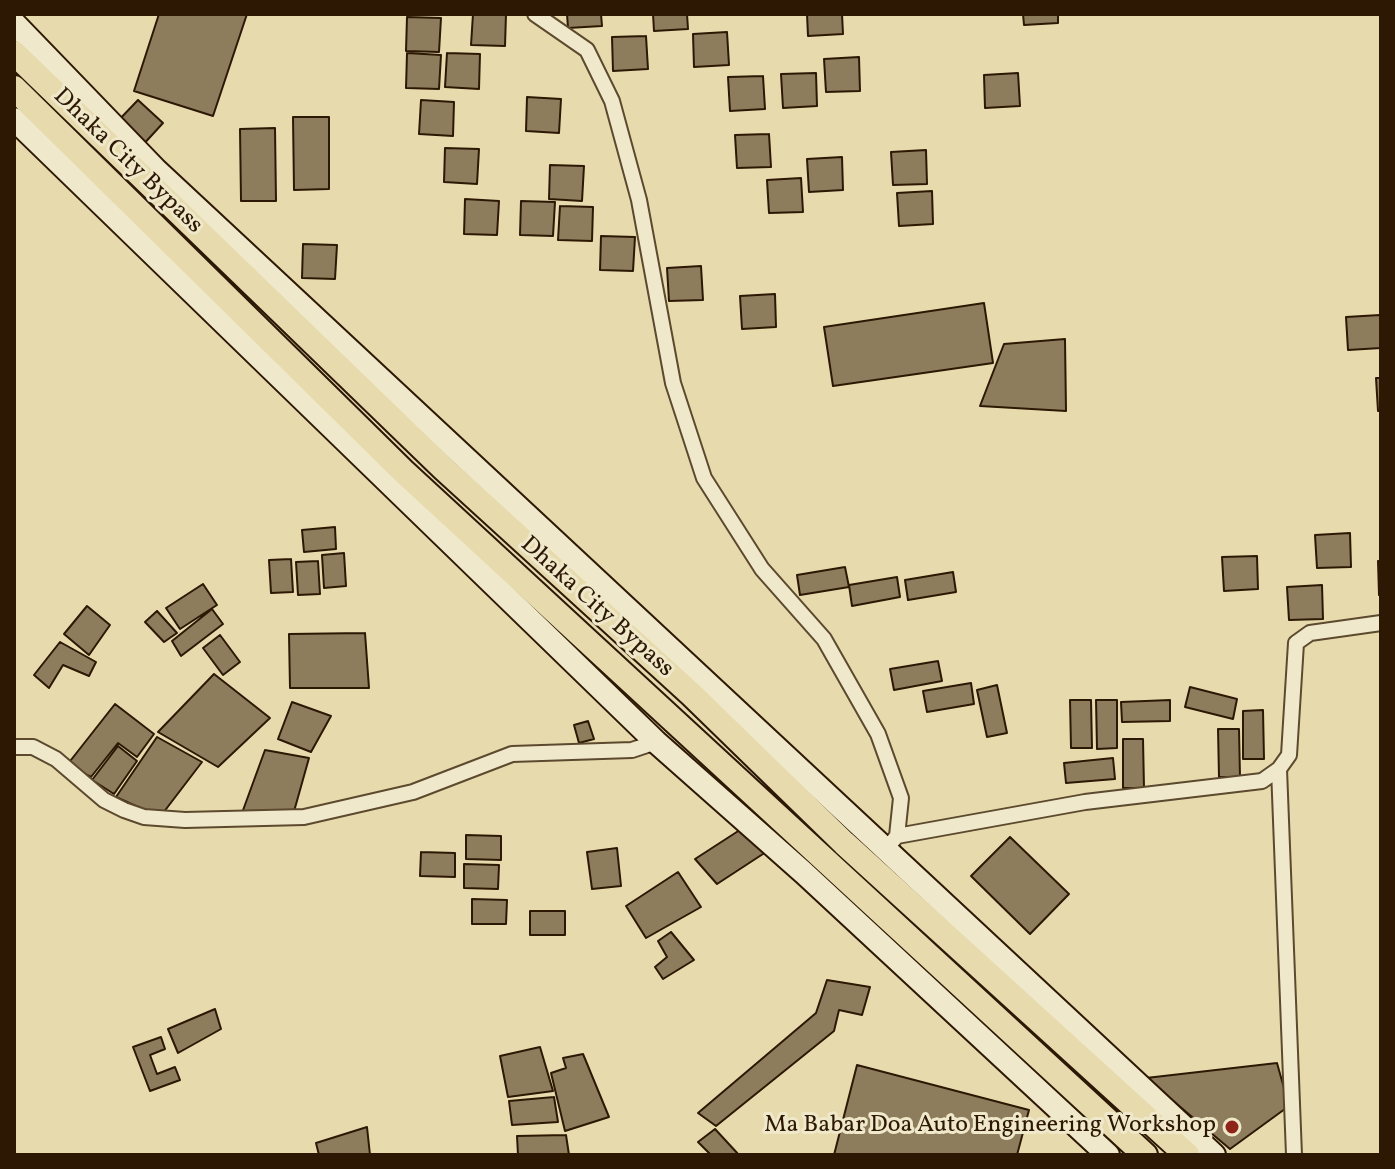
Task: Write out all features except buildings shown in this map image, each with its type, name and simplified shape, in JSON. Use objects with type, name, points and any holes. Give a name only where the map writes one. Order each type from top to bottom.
[{"type":"highway","name":"Dhaka City Bypass","points":[[14,53],[443,468],[692,695],[844,843],[1187,1155]]},
{"type":"highway","name":"Dhaka City Bypass","points":[[14,88],[414,482],[1145,1155]]},
{"type":"main road","points":[[14,23],[155,169],[891,843],[1214,1155]]},
{"type":"main road","points":[[14,119],[656,742],[816,884],[1108,1155]]},
{"type":"street","points":[[535,14],[587,50],[612,101],[639,200],[673,383],[704,478],[762,569],[824,639],[878,734],[901,798],[891,843],[1085,802],[1262,781],[1279,769],[1289,755],[1296,643],[1310,633],[1381,623]]},
{"type":"street","points":[[14,747],[33,747],[56,759],[104,800],[124,810],[144,817],[185,820],[304,817],[413,792],[512,754],[632,750],[656,742]]},
{"type":"street","points":[[1279,769],[1294,1155]]},
{"type":"place","name":"Ma Babar Doa Auto Engineering Workshop","points":[[1232,1127]]}]
